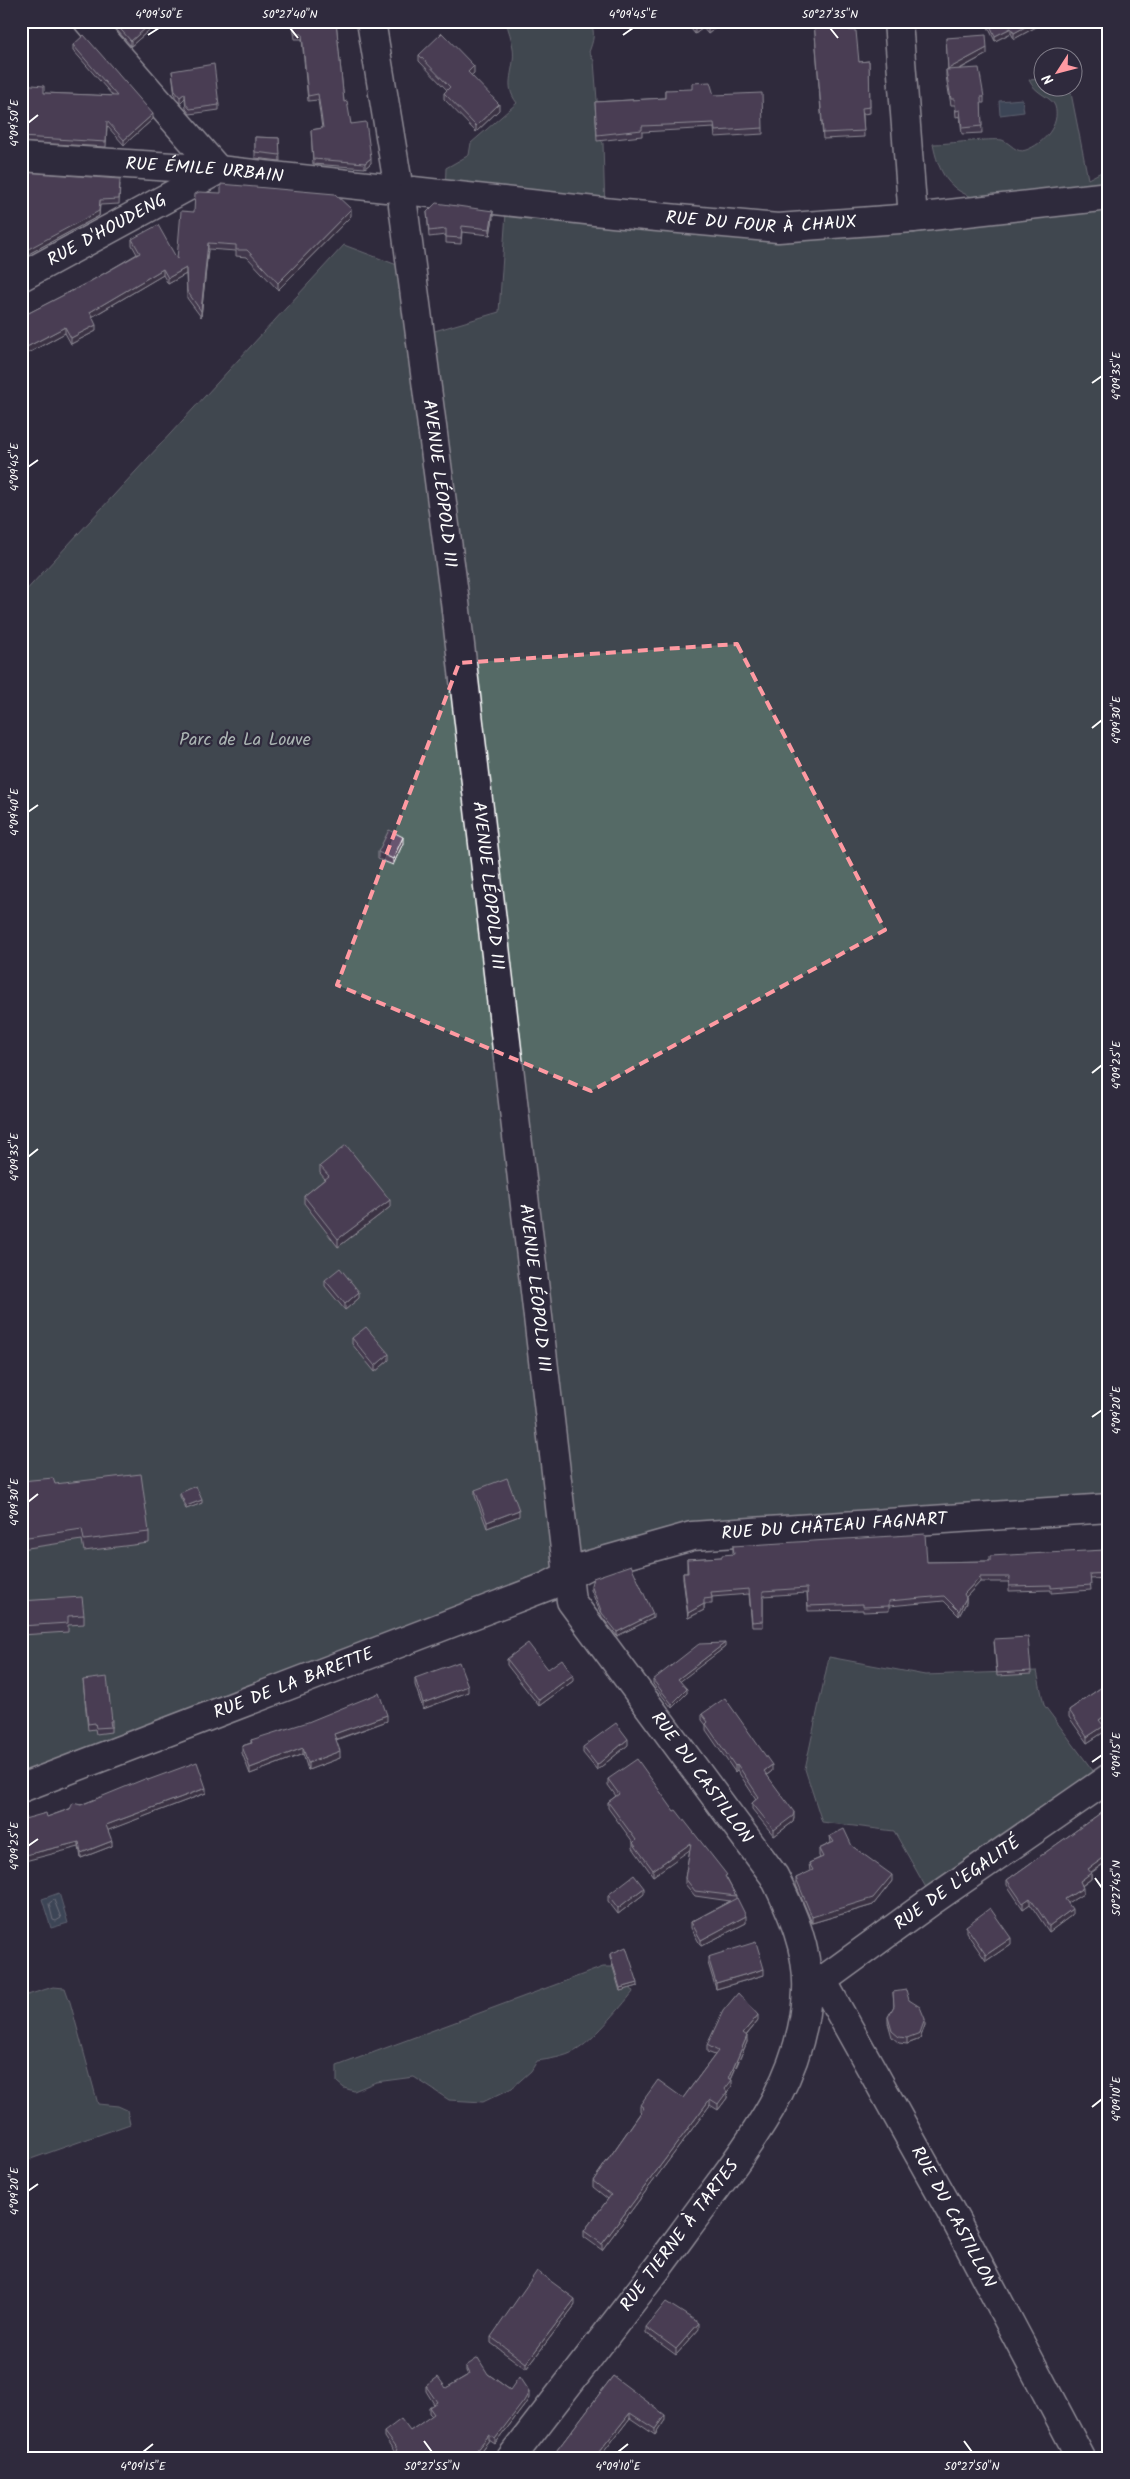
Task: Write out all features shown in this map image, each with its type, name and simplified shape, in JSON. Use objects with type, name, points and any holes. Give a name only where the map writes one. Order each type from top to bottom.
[{"type":"street","points":[[88,21],[218,170]]},
{"type":"street","name":"AVENUE LÉOPOLD III","points":[[371,21],[400,190],[457,612],[567,1572]]},
{"type":"street","points":[[898,21],[914,218]]},
{"type":"street","name":"RUE ÉMILE URBAIN","points":[[21,157],[218,170],[400,190]]},
{"type":"street","name":"RUE D'HOUDENG","points":[[21,277],[218,170]]},
{"type":"street","name":"RUE DU FOUR À CHAUX","points":[[400,190],[613,214],[778,228],[914,218],[1109,196]]},
{"type":"street","name":"RUE DU CHÂTEAU FAGNART","points":[[567,1572],[692,1536],[1109,1508]]},
{"type":"street","name":"RUE DE LA BARETTE","points":[[21,1788],[567,1572]]},
{"type":"street","name":"RUE DU CASTILLON","points":[[567,1572],[571,1600],[580,1616],[774,1876],[789,1905],[815,1986],[956,2221],[1081,2458]]},
{"type":"street","name":"RUE DE L'EGALITÉ","points":[[815,1986],[1109,1778]]},
{"type":"street","name":"RUE TIERNE À TARTES","points":[[511,2458],[664,2258],[760,2128],[789,2073],[815,1986]]},
{"type":"highlighted area","points":[[737,644],[885,930],[591,1091],[337,985],[459,663]]},
{"type":"green space","points":[[506,21],[590,21],[593,41],[589,52],[594,61],[600,139],[603,143],[605,213],[445,194],[446,168],[469,155],[471,143],[517,103],[510,89],[513,48]]},
{"type":"green space","name":"Parc de La Louve","points":[[1048,98],[1072,98],[1088,179],[1109,168],[1109,1508],[692,1536],[21,1787],[21,596],[344,245],[397,265],[421,335],[499,312],[506,213],[778,228],[977,198],[959,191],[946,179],[938,163],[933,144],[1002,140],[1019,151],[1026,150],[1039,143],[1053,127],[1056,113],[1055,106]]},
{"type":"green space","points":[[829,1657],[925,1675],[1037,1671],[1044,1705],[1102,1783],[933,1900],[894,1831],[822,1822],[805,1769]]},
{"type":"green space","points":[[603,1967],[615,1967],[627,1979],[633,1992],[597,2033],[575,2051],[557,2058],[537,2061],[531,2071],[512,2088],[483,2102],[449,2100],[414,2077],[376,2082],[354,2091],[344,2088],[337,2082],[337,2066]]},
{"type":"green space","points":[[53,1987],[65,1988],[98,2104],[118,2106],[127,2110],[130,2124],[28,2160],[21,2141],[21,1997]]},
{"type":"water","points":[[1022,99],[1024,112],[1000,115],[999,101]]},
{"type":"water","points":[[59,1893],[68,1923],[51,1928],[42,1899]]},
{"type":"building","points":[[113,21],[154,21],[131,41]]},
{"type":"building","points":[[293,21],[336,21],[344,102],[347,101],[351,124],[366,122],[371,158],[365,163],[313,159],[311,130],[323,128],[318,94],[308,96],[302,34],[295,34]]},
{"type":"building","points":[[690,21],[717,21],[708,28],[703,23],[695,28]]},
{"type":"building","points":[[814,21],[848,21],[849,30],[856,31],[859,62],[869,61],[870,107],[862,108],[864,131],[823,133]]},
{"type":"building","points":[[988,21],[1036,21],[1014,33],[1011,28],[995,36]]},
{"type":"building","points":[[442,33],[474,66],[468,72],[499,104],[476,126],[444,93],[450,87],[419,55]]},
{"type":"building","points":[[84,35],[153,114],[124,140],[107,121],[106,142],[21,137],[21,84],[44,86],[44,93],[117,96],[73,45]]},
{"type":"building","points":[[986,35],[987,48],[948,69],[946,38]]},
{"type":"building","points":[[214,64],[219,105],[190,109],[186,104],[185,93],[180,97],[175,91],[172,71]]},
{"type":"building","points":[[979,68],[984,97],[981,97],[982,126],[962,128],[960,110],[956,111],[955,99],[951,99],[946,70]]},
{"type":"building","points":[[710,82],[714,95],[762,93],[763,128],[715,131],[714,123],[642,126],[642,130],[597,135],[595,102],[665,98],[665,90],[692,89],[692,83]]},
{"type":"building","points":[[255,137],[279,138],[280,155],[255,152]]},
{"type":"building","points":[[21,172],[120,179],[119,199],[100,200],[99,211],[21,253]]},
{"type":"building","points":[[221,184],[335,194],[351,209],[278,283],[247,250],[236,250],[236,245],[208,243],[201,311],[187,291],[186,268],[168,278],[163,269],[90,312],[96,325],[71,338],[65,327],[21,350],[21,317],[140,253],[132,239],[158,225],[177,259],[181,211],[194,212],[195,194],[199,192],[221,193]]},
{"type":"building","points":[[436,203],[493,211],[490,229],[462,226],[461,238],[446,237],[446,229],[429,231],[427,212]]},
{"type":"building","points":[[389,830],[403,837],[393,859],[378,852]]},
{"type":"building","points":[[346,1145],[390,1200],[338,1239],[304,1196],[329,1176],[320,1166]]},
{"type":"building","points":[[340,1268],[359,1292],[345,1304],[325,1280]]},
{"type":"building","points":[[366,1327],[389,1354],[375,1366],[352,1338]]},
{"type":"building","points":[[141,1474],[149,1532],[84,1540],[82,1529],[21,1538],[21,1481],[53,1478],[55,1484]]},
{"type":"building","points":[[507,1478],[519,1510],[487,1522],[475,1490]]},
{"type":"building","points":[[196,1486],[202,1500],[186,1506],[180,1493]]},
{"type":"building","points":[[925,1534],[927,1562],[990,1561],[990,1556],[1105,1550],[1104,1548],[1109,1547],[1109,1573],[1090,1574],[1091,1585],[1051,1588],[1051,1585],[1009,1586],[1010,1577],[980,1577],[964,1594],[966,1598],[959,1611],[944,1596],[889,1601],[889,1606],[863,1607],[863,1604],[808,1606],[807,1588],[763,1591],[763,1621],[752,1622],[749,1589],[711,1592],[712,1598],[704,1599],[704,1604],[688,1613],[683,1573],[688,1573],[687,1559],[722,1557],[722,1555],[734,1554],[733,1546]]},
{"type":"building","points":[[631,1565],[653,1614],[617,1632],[602,1613],[591,1585],[593,1578]]},
{"type":"building","points":[[82,1597],[84,1615],[68,1616],[68,1623],[21,1626],[21,1601]]},
{"type":"building","points":[[1028,1637],[1031,1671],[997,1673],[994,1639]]},
{"type":"building","points":[[528,1643],[548,1669],[562,1659],[573,1675],[539,1700],[507,1659]]},
{"type":"building","points":[[725,1643],[678,1679],[687,1689],[672,1704],[653,1680],[699,1644]]},
{"type":"building","points":[[459,1662],[468,1686],[423,1703],[415,1678]]},
{"type":"building","points":[[107,1677],[111,1727],[96,1728],[95,1723],[88,1724],[83,1680]]},
{"type":"building","points":[[1109,1682],[1109,1713],[1099,1720],[1104,1726],[1087,1737],[1069,1710]]},
{"type":"building","points":[[379,1693],[387,1715],[334,1734],[340,1751],[308,1763],[303,1748],[250,1768],[242,1746],[252,1743],[251,1740],[308,1722]]},
{"type":"building","points":[[725,1698],[772,1765],[764,1771],[794,1812],[793,1816],[774,1830],[752,1803],[759,1797],[737,1764],[735,1766],[706,1724],[708,1722],[702,1714]]},
{"type":"building","points":[[616,1723],[628,1739],[597,1765],[583,1747]]},
{"type":"building","points":[[637,1759],[674,1811],[676,1810],[727,1875],[725,1876],[736,1896],[695,1891],[685,1878],[691,1843],[653,1870],[633,1843],[636,1840],[608,1802],[619,1794],[608,1779]]},
{"type":"building","points":[[197,1762],[206,1788],[106,1825],[112,1841],[81,1853],[79,1842],[21,1856],[21,1820],[46,1813],[47,1817],[70,1809],[73,1803],[81,1805],[147,1778],[148,1780]]},
{"type":"building","points":[[1109,1807],[1109,1854],[1088,1869],[1091,1873],[1080,1881],[1083,1888],[1065,1899],[1072,1909],[1049,1926],[1030,1898],[1023,1903],[1007,1880]]},
{"type":"building","points":[[844,1829],[852,1846],[892,1875],[873,1898],[812,1917],[796,1878],[813,1870],[809,1863],[823,1857],[819,1849],[834,1842],[830,1836]]},
{"type":"building","points":[[634,1875],[644,1888],[618,1908],[608,1895]]},
{"type":"building","points":[[737,1898],[746,1916],[701,1940],[691,1922]]},
{"type":"building","points":[[990,1908],[1011,1938],[986,1955],[966,1926]]},
{"type":"building","points":[[756,1942],[764,1969],[716,1983],[708,1957]]},
{"type":"building","points":[[626,1947],[638,1983],[620,1988],[610,1954]]},
{"type":"building","points":[[906,1990],[909,2000],[920,2007],[925,2019],[920,2033],[907,2038],[899,2037],[892,2031],[888,2017],[894,2006],[893,1992]]},
{"type":"building","points":[[738,1993],[758,2015],[743,2033],[747,2036],[729,2078],[732,2080],[725,2089],[727,2092],[718,2104],[710,2099],[602,2244],[584,2231],[611,2195],[593,2181],[644,2108],[640,2105],[658,2080],[683,2098],[718,2051],[707,2045],[723,2011]]},
{"type":"building","points":[[537,2271],[575,2299],[526,2363],[491,2337]]},
{"type":"building","points":[[666,2302],[699,2323],[676,2349],[646,2327]]},
{"type":"building","points":[[478,2358],[488,2374],[510,2390],[519,2377],[529,2392],[495,2439],[489,2435],[475,2452],[478,2458],[388,2458],[397,2450],[384,2432],[401,2419],[410,2431],[434,2414],[429,2407],[437,2402],[426,2386],[438,2377],[446,2388],[470,2374],[466,2366]]},
{"type":"building","points":[[613,2376],[665,2415],[655,2429],[630,2413],[594,2458],[551,2458]]}]
